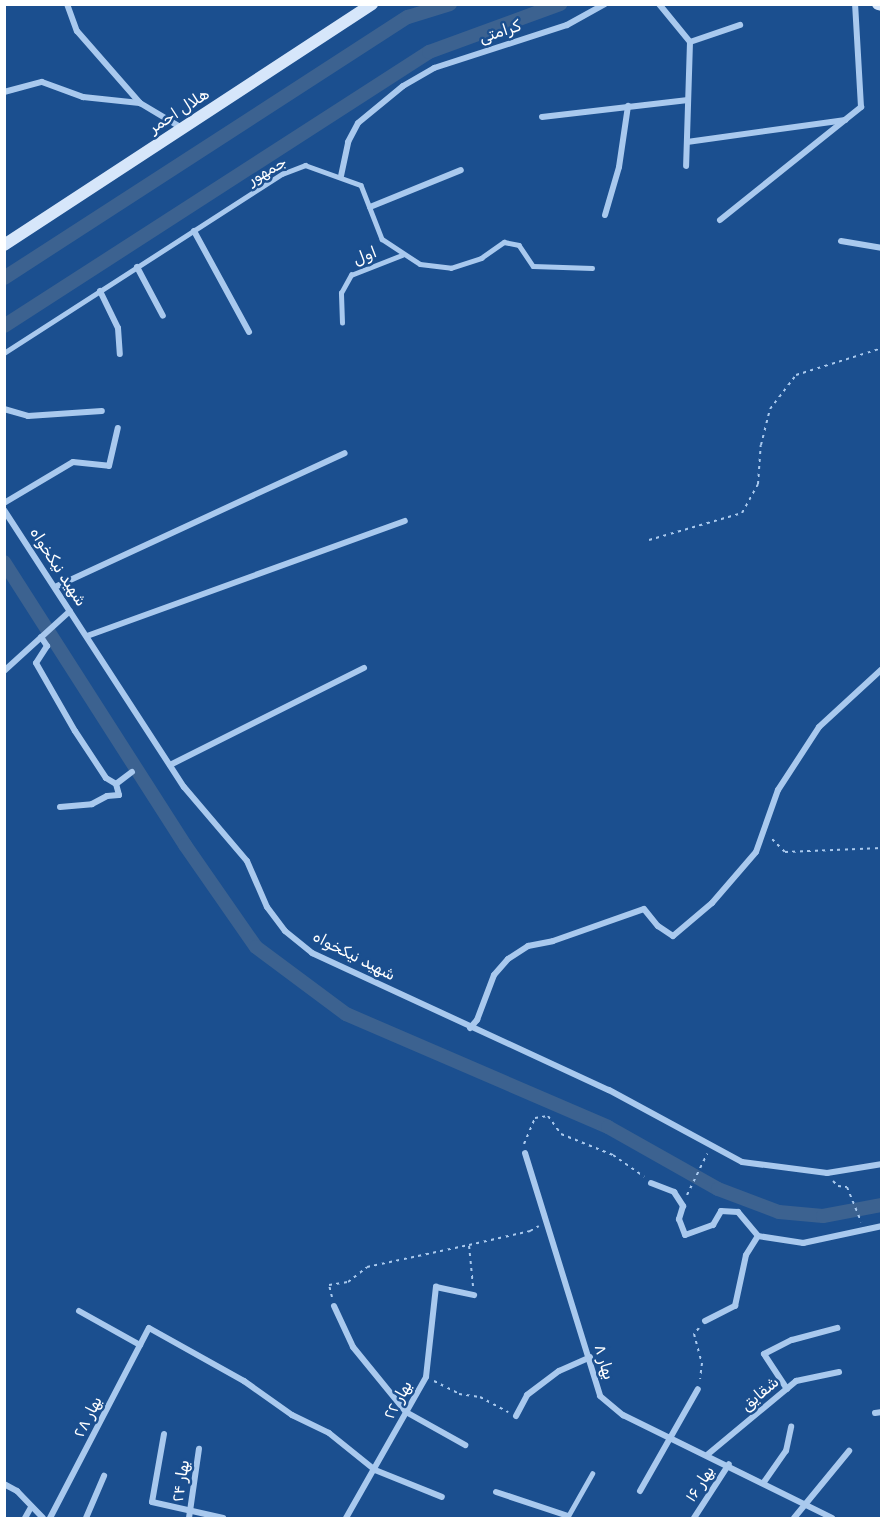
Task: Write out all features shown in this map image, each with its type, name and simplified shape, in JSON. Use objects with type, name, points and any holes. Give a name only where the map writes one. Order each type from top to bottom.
[{"type":"main road","name":"هلال احمر","points":[[4,245],[372,4]]},
{"type":"street","points":[[67,4],[77,31],[140,103],[183,128]]},
{"type":"street","name":"کرامتی","points":[[341,176],[348,142],[358,123],[403,86],[434,68],[567,25],[605,4]]},
{"type":"street","points":[[659,4],[690,42],[686,166]]},
{"type":"street","points":[[720,220],[861,107],[855,4]]},
{"type":"street","points":[[690,42],[740,25]]},
{"type":"street","points":[[4,92],[42,82],[83,97],[140,103]]},
{"type":"street","points":[[542,117],[688,100]]},
{"type":"street","points":[[605,215],[619,167],[628,106]]},
{"type":"street","points":[[687,142],[846,120]]},
{"type":"street","points":[[370,207],[461,170]]},
{"type":"street","points":[[194,231],[249,332]]},
{"type":"street","points":[[841,241],[882,248]]},
{"type":"street","points":[[137,267],[163,316]]},
{"type":"street","points":[[100,291],[118,328],[120,354]]},
{"type":"street","points":[[4,409],[28,416],[102,411]]},
{"type":"street","points":[[4,503],[72,462],[109,466],[118,428]]},
{"type":"street","points":[[55,587],[345,453]]},
{"type":"street","name":"شهید نیکخواه","points":[[4,510],[170,765],[247,861],[267,907],[285,932],[312,952],[470,1028],[609,1090],[710,1147],[742,1162],[767,1168],[831,1172],[882,1164]]},
{"type":"street","points":[[87,636],[405,521]]},
{"type":"street","points":[[4,671],[70,611]]},
{"type":"street","points":[[46,633],[47,646],[36,663],[75,731],[106,778],[116,784],[119,795],[107,796],[92,804],[60,807]]},
{"type":"street","points":[[170,765],[364,668]]},
{"type":"street","points":[[470,1028],[477,1020],[494,975],[508,959],[528,946],[553,941],[644,909],[657,926],[673,936],[712,903],[756,852],[778,790],[819,727],[882,669]]},
{"type":"street","points":[[116,784],[132,772]]},
{"type":"street","name":"بهار ۸","points":[[525,1153],[544,1222],[590,1357],[600,1396],[623,1415],[729,1464],[832,1518]]},
{"type":"street","points":[[651,1183],[674,1192],[683,1206],[679,1219],[685,1235],[713,1225],[721,1211],[738,1212],[758,1236],[803,1243],[882,1226]]},
{"type":"street","points":[[705,1321],[735,1306],[746,1255],[758,1236]]},
{"type":"street","name":"بهار ۲۲","points":[[346,1518],[426,1377],[436,1287],[474,1295]]},
{"type":"street","points":[[334,1306],[353,1347],[406,1412],[465,1445]]},
{"type":"street","points":[[79,1311],[140,1345]]},
{"type":"street","name":"بهار ۲۸","points":[[50,1518],[149,1328],[244,1381],[292,1415],[329,1433],[375,1470]]},
{"type":"street","points":[[787,1389],[764,1354],[792,1340],[837,1328]]},
{"type":"street","points":[[516,1416],[527,1395],[559,1371],[590,1357]]},
{"type":"street","name":"شقایق","points":[[707,1455],[796,1381],[839,1372]]},
{"type":"street","points":[[640,1491],[698,1389]]},
{"type":"street","points":[[764,1482],[786,1451],[791,1427]]},
{"type":"street","points":[[165,1434],[152,1502],[189,1515],[223,1518]]},
{"type":"street","name":"بهار ۲۴","points":[[189,1515],[199,1449]]},
{"type":"street","points":[[794,1518],[849,1451]]},
{"type":"street","name":"بهار ۱۶","points":[[694,1518],[729,1464]]},
{"type":"street","points":[[375,1470],[442,1497]]},
{"type":"street","points":[[86,1518],[105,1476]]},
{"type":"street","points":[[4,1484],[43,1518]]},
{"type":"street","points":[[496,1492],[567,1517]]},
{"type":"street","points":[[25,1518],[31,1507]]},
{"type":"lane","name":"جمهور","points":[[4,353],[282,174],[305,165],[361,185],[382,239],[402,255],[420,264],[451,267],[481,258],[504,242],[519,245],[533,266],[592,268]]},
{"type":"lane","name":"اول","points":[[342,323],[341,292],[351,275],[402,255]]},
{"type":"lane","points":[[567,1517],[592,1474]]},
{"type":"path","points":[[649,540],[742,513],[758,484],[761,445],[770,409],[796,375],[882,348]]},
{"type":"path","points":[[763,831],[785,852],[882,848]]},
{"type":"path","points":[[525,1153],[524,1138],[535,1118],[548,1116],[561,1134],[613,1155],[651,1183]]},
{"type":"path","points":[[683,1206],[710,1147]]},
{"type":"path","points":[[831,1172],[838,1186],[847,1187],[857,1210]]},
{"type":"path","points":[[334,1306],[329,1285],[348,1282],[367,1267],[530,1232],[544,1222]]},
{"type":"path","points":[[469,1245],[474,1295]]},
{"type":"path","points":[[698,1389],[702,1363],[694,1334],[705,1321]]},
{"type":"path","points":[[426,1377],[459,1394],[480,1396],[516,1416]]},
{"type":"waterway","points":[[4,278],[408,17],[450,4]]},
{"type":"waterway","points":[[4,326],[429,52],[560,4]]},
{"type":"waterway","points":[[4,562],[185,845],[256,947],[346,1014],[608,1127],[718,1189],[779,1212],[823,1216],[882,1205]]}]
